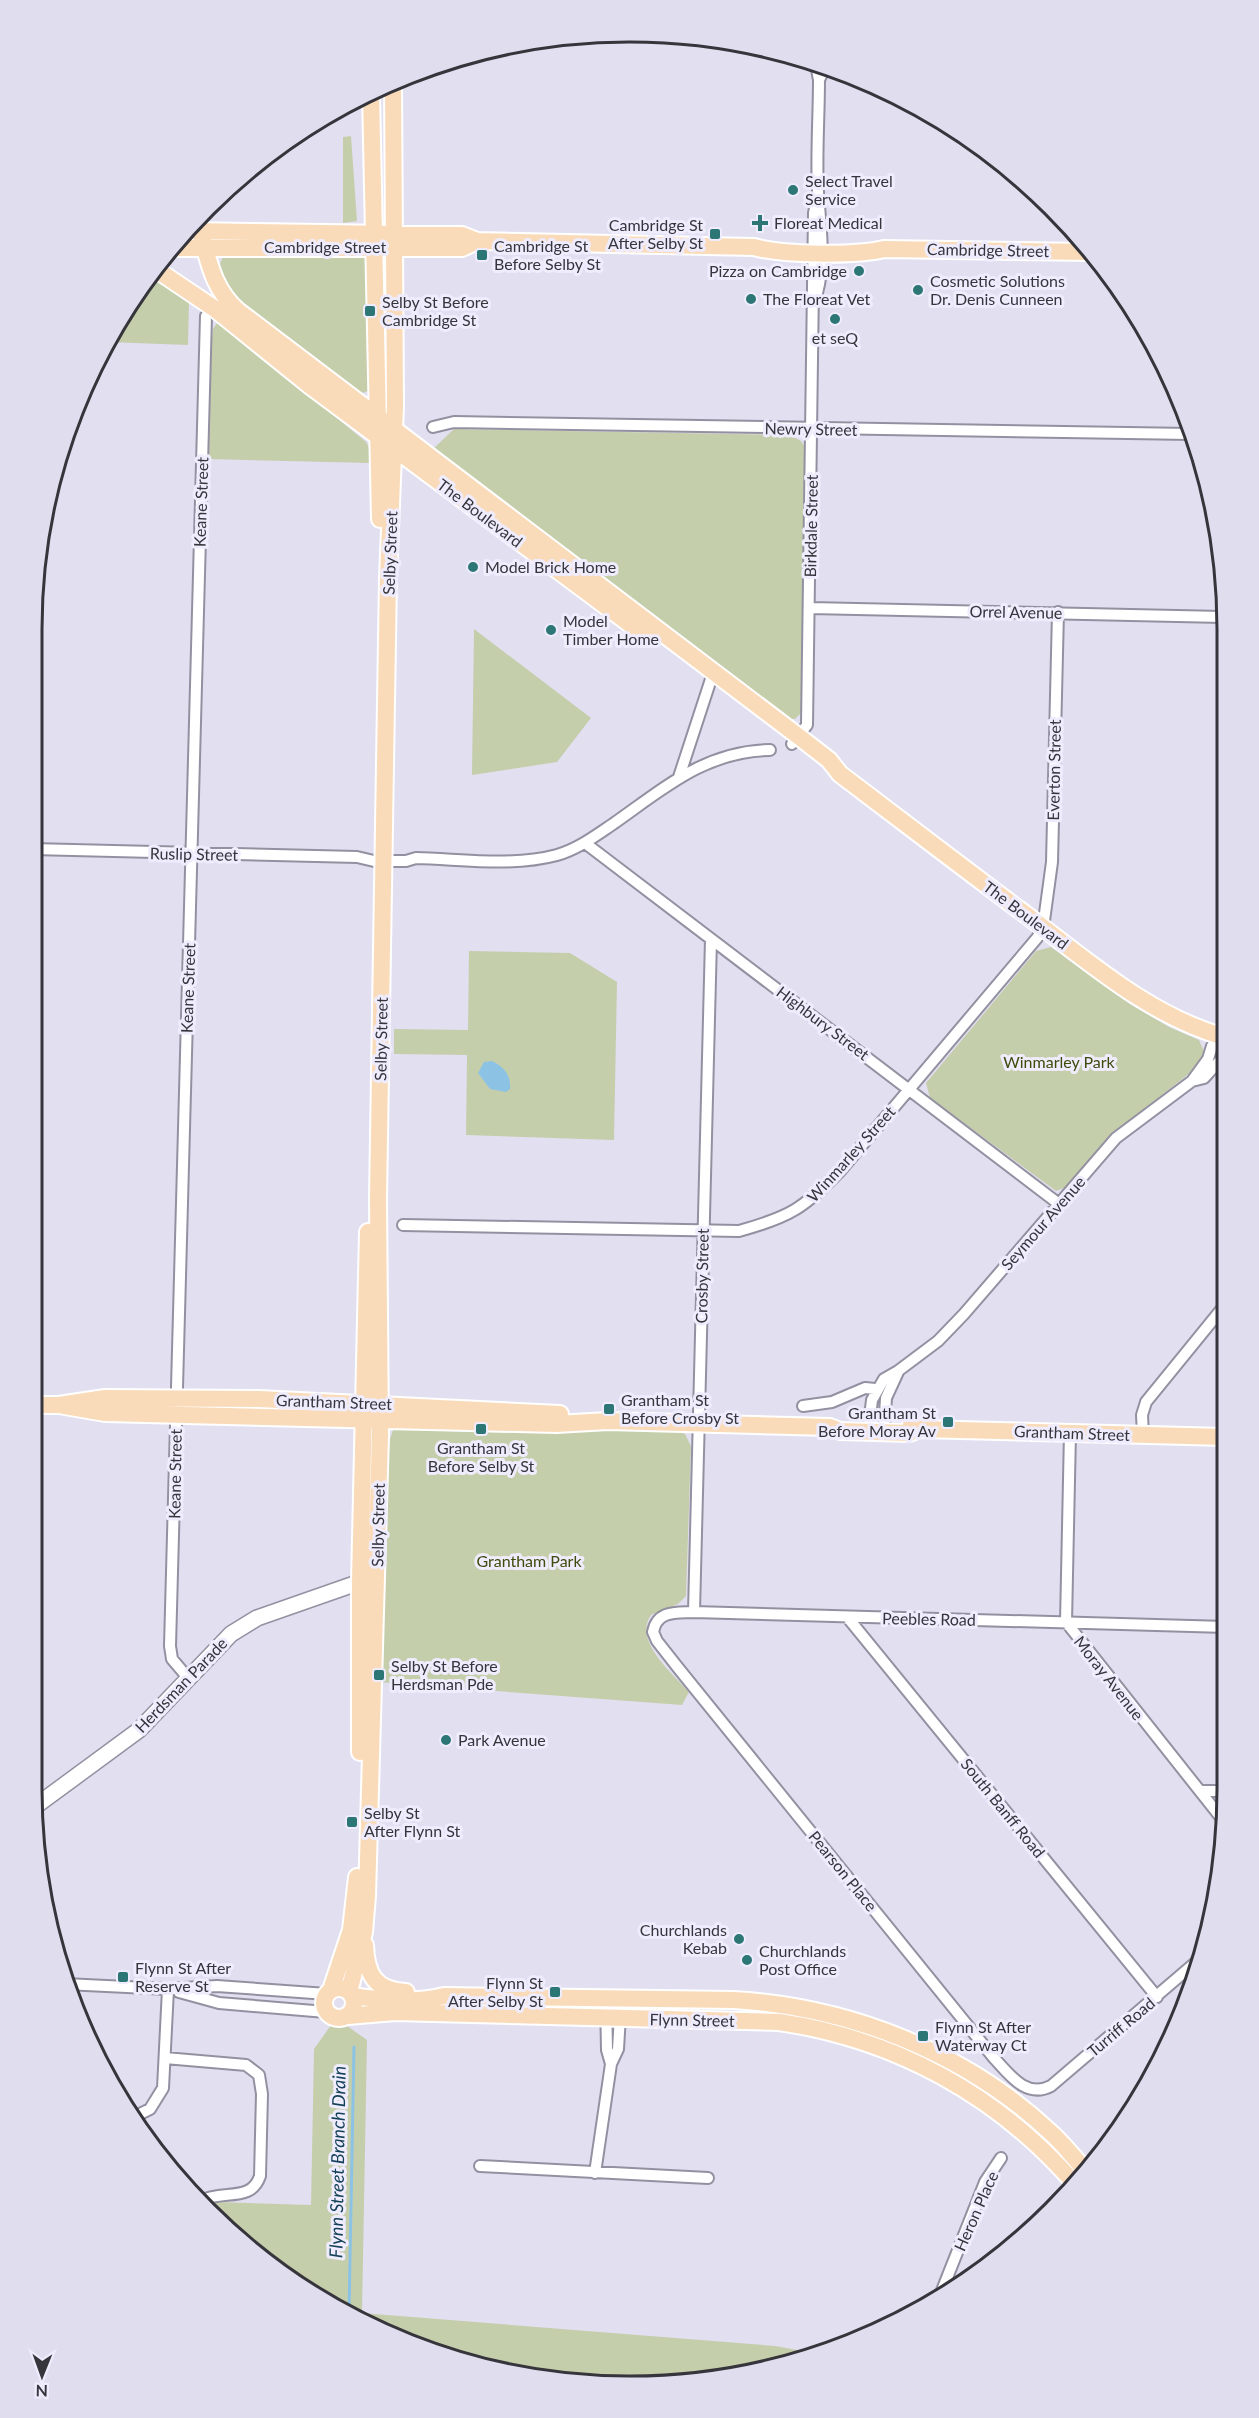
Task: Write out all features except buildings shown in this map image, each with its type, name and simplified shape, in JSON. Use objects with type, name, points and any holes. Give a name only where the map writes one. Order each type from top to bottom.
[{"type":"main road","name":"Selby Street","points":[[387,443],[394,428],[393,92]]},
{"type":"main road","name":"Selby Street","points":[[329,1992],[345,1953],[356,1886],[362,1402],[379,857],[387,443],[379,416],[371,102]]},
{"type":"main road","name":"Cambridge Street","points":[[198,231],[393,241],[462,248],[477,242],[754,247],[767,243],[817,248],[868,244],[884,249],[1079,252]]},
{"type":"main road","name":"The Boulevard","points":[[196,234],[205,248],[220,304],[387,443],[710,680],[795,740],[829,760],[840,774],[1143,1002],[1175,1020],[1217,1035]]},
{"type":"main road","name":"Cambridge Street","points":[[183,248],[373,240]]},
{"type":"main road","name":"The Boulevard","points":[[163,273],[220,304],[379,416],[710,680]]},
{"type":"main road","name":"Selby Street","points":[[351,1994],[364,1932],[377,1581],[380,1412],[379,857]]},
{"type":"main road","name":"Grantham Street","points":[[42,1405],[59,1405],[105,1398],[176,1406],[362,1420],[380,1412]]},
{"type":"main road","name":"Grantham Street","points":[[176,1406],[362,1402],[380,1412],[556,1424],[608,1421],[830,1427],[840,1431],[876,1428],[909,1433],[920,1429],[1217,1437]]},
{"type":"main road","name":"Herdsman Parade","points":[[42,1801],[140,1730],[222,1641],[243,1626],[360,1582],[377,1581]]},
{"type":"main road","points":[[364,1932],[366,1967],[375,1982],[395,1991],[444,1996]]},
{"type":"main road","points":[[341,1988],[351,1994],[354,2005],[348,2016],[338,2019],[326,2012],[323,2003],[329,1992],[341,1988]]},
{"type":"main road","name":"Flynn Street","points":[[351,1994],[398,2002],[427,2001],[444,1996],[770,2002],[851,2020],[901,2037],[956,2063],[1012,2100],[1050,2132],[1080,2165]]},
{"type":"main road","points":[[707,2000],[715,2010],[743,2021]]},
{"type":"main road","name":"Flynn Street","points":[[348,2016],[395,2012],[779,2022],[813,2027],[880,2046],[955,2082],[1012,2122],[1070,2178]]},
{"type":"street","name":"Birkdale Street","points":[[795,740],[807,724],[814,302],[821,278],[814,213],[818,192],[818,73]]},
{"type":"street","name":"Birkdale Street","points":[[819,80],[822,74]]},
{"type":"street","name":"Keane Street","points":[[189,1679],[176,1666],[171,1653],[176,1406],[206,316],[220,304]]},
{"type":"street","name":"Newry Street","points":[[433,427],[454,422],[1183,434]]},
{"type":"street","name":"Orrel Avenue","points":[[810,608],[1217,616]]},
{"type":"street","name":"Everton Street","points":[[1043,928],[1052,862],[1058,612]]},
{"type":"street","points":[[679,777],[689,754],[710,680]]},
{"type":"street","name":"Ruslip Street","points":[[42,849],[357,857],[406,855],[416,858],[526,860],[558,855],[585,843],[679,777],[702,765],[734,753],[770,750]]},
{"type":"street","name":"Highbury Street","points":[[585,843],[910,1088],[1059,1204]]},
{"type":"street","name":"Winmarley Street","points":[[404,1225],[703,1232],[739,1231],[775,1222],[810,1202],[841,1170],[1043,928]]},
{"type":"street","name":"Crosby Street","points":[[694,1612],[711,939]]},
{"type":"street","name":"Seymour Avenue","points":[[803,1406],[832,1402],[865,1388],[875,1389],[884,1379],[938,1341],[1116,1138],[1192,1081],[1208,1059],[1212,1046],[1217,1043]]},
{"type":"street","name":"Seymour Avenue","points":[[1192,1081],[1204,1078],[1217,1064]]},
{"type":"street","points":[[1143,1435],[1142,1415],[1146,1402],[1217,1315]]},
{"type":"street","name":"Seymour Avenue","points":[[876,1428],[898,1371]]},
{"type":"street","points":[[875,1389],[876,1428]]},
{"type":"street","name":"Moray Avenue","points":[[1070,1433],[1066,1622],[1216,1812]]},
{"type":"street","name":"Peebles Road","points":[[657,1641],[653,1632],[658,1619],[665,1614],[694,1612],[1217,1627]]},
{"type":"street","name":"South Banff Road","points":[[848,1618],[1157,1997]]},
{"type":"street","name":"Pearson Place","points":[[657,1641],[994,2058],[1022,2086],[1037,2091]]},
{"type":"street","points":[[1200,1791],[1217,1791]]},
{"type":"street","name":"Turriff Road","points":[[1037,2091],[1051,2086],[1188,1969]]},
{"type":"street","points":[[76,1985],[168,1989],[217,1986],[329,1992]]},
{"type":"street","points":[[168,1989],[219,2003],[326,2012]]},
{"type":"street","points":[[140,2114],[150,2109],[162,2088],[168,1989]]},
{"type":"street","points":[[595,2173],[611,2064],[618,2049],[613,2019],[613,1999]]},
{"type":"street","points":[[165,2058],[246,2065],[260,2075],[262,2094],[260,2176],[257,2184],[246,2193],[213,2194],[207,2197]]},
{"type":"street","name":"Heron Place","points":[[945,2284],[985,2182],[1001,2158]]},
{"type":"street","points":[[480,2166],[708,2178]]},
{"type":"green space","points":[[351,136],[357,221],[343,223],[343,137]]},
{"type":"green space","points":[[231,253],[364,256],[367,260],[371,390],[359,394],[233,300],[218,268],[223,257]]},
{"type":"green space","points":[[157,280],[189,302],[188,345],[118,342]]},
{"type":"green space","points":[[217,323],[260,354],[366,442],[370,449],[370,463],[208,459],[211,346],[213,329]]},
{"type":"green space","points":[[454,429],[790,435],[801,441],[807,450],[801,713],[795,719],[785,719],[433,449]]},
{"type":"green space","points":[[474,629],[591,718],[557,762],[472,775]]},
{"type":"green space","name":"Winmarley Park","points":[[1051,947],[1130,1004],[1169,1027],[1199,1040],[1205,1054],[1195,1069],[1111,1135],[1064,1188],[1056,1191],[930,1098],[926,1083],[1036,951]]},
{"type":"green space","points":[[469,951],[570,953],[617,982],[614,1140],[466,1135],[467,1055],[394,1054],[394,1029],[468,1030]]},
{"type":"green space","name":"Grantham Park","points":[[401,1427],[675,1430],[685,1434],[691,1446],[686,1596],[678,1604],[651,1615],[647,1625],[647,1635],[657,1656],[689,1692],[682,1705],[377,1682],[384,1514],[390,1439],[393,1430]]},
{"type":"green space","points":[[336,2018],[367,2040],[362,2311],[303,2277],[272,2255],[214,2204],[311,2205],[314,2049]]},
{"type":"green space","points":[[367,2313],[775,2346],[800,2350],[744,2365],[706,2371],[668,2375],[591,2375],[515,2365],[477,2356],[441,2345]]},
{"type":"water","points":[[492,1061],[500,1066],[508,1076],[510,1089],[506,1092],[490,1089],[478,1073],[484,1062]]},
{"type":"waterway","name":"Flynn Street Branch Drain","points":[[349,2304],[354,2047]]},
{"type":"place","name":"Select Travel Service","points":[[793,190]]},
{"type":"place","name":"Floreat Medical","points":[[760,223]]},
{"type":"place","name":"Cambridge St After Selby St","points":[[715,234]]},
{"type":"place","name":"Cambridge St Before Selby St","points":[[482,255]]},
{"type":"place","name":"Pizza on Cambridge","points":[[859,271]]},
{"type":"place","name":"Cosmetic Solutions Dr. Denis Cunneen","points":[[918,290]]},
{"type":"place","name":"The Floreat Vet","points":[[751,299]]},
{"type":"place","name":"Selby St Before Cambridge St","points":[[370,311]]},
{"type":"place","name":"et seQ","points":[[835,319]]},
{"type":"place","name":"Model Brick Home","points":[[473,567]]},
{"type":"place","name":"Model Timber Home","points":[[551,630]]},
{"type":"place","name":"Grantham St Before Crosby St","points":[[609,1409]]},
{"type":"place","name":"Grantham St Before Moray Av","points":[[948,1422]]},
{"type":"place","name":"Grantham St Before Selby St","points":[[481,1429]]},
{"type":"place","name":"Selby St Before Herdsman Pde","points":[[379,1675]]},
{"type":"place","name":"Park Avenue","points":[[446,1740]]},
{"type":"place","name":"Selby St After Flynn St","points":[[352,1822]]},
{"type":"place","name":"Churchlands Kebab","points":[[739,1939]]},
{"type":"place","name":"Churchlands Post Office","points":[[747,1960]]},
{"type":"place","name":"Flynn St After Reserve St","points":[[123,1977]]},
{"type":"place","name":"Flynn St After Selby St","points":[[555,1992]]},
{"type":"place","name":"Flynn St After Waterway Ct","points":[[923,2036]]}]
